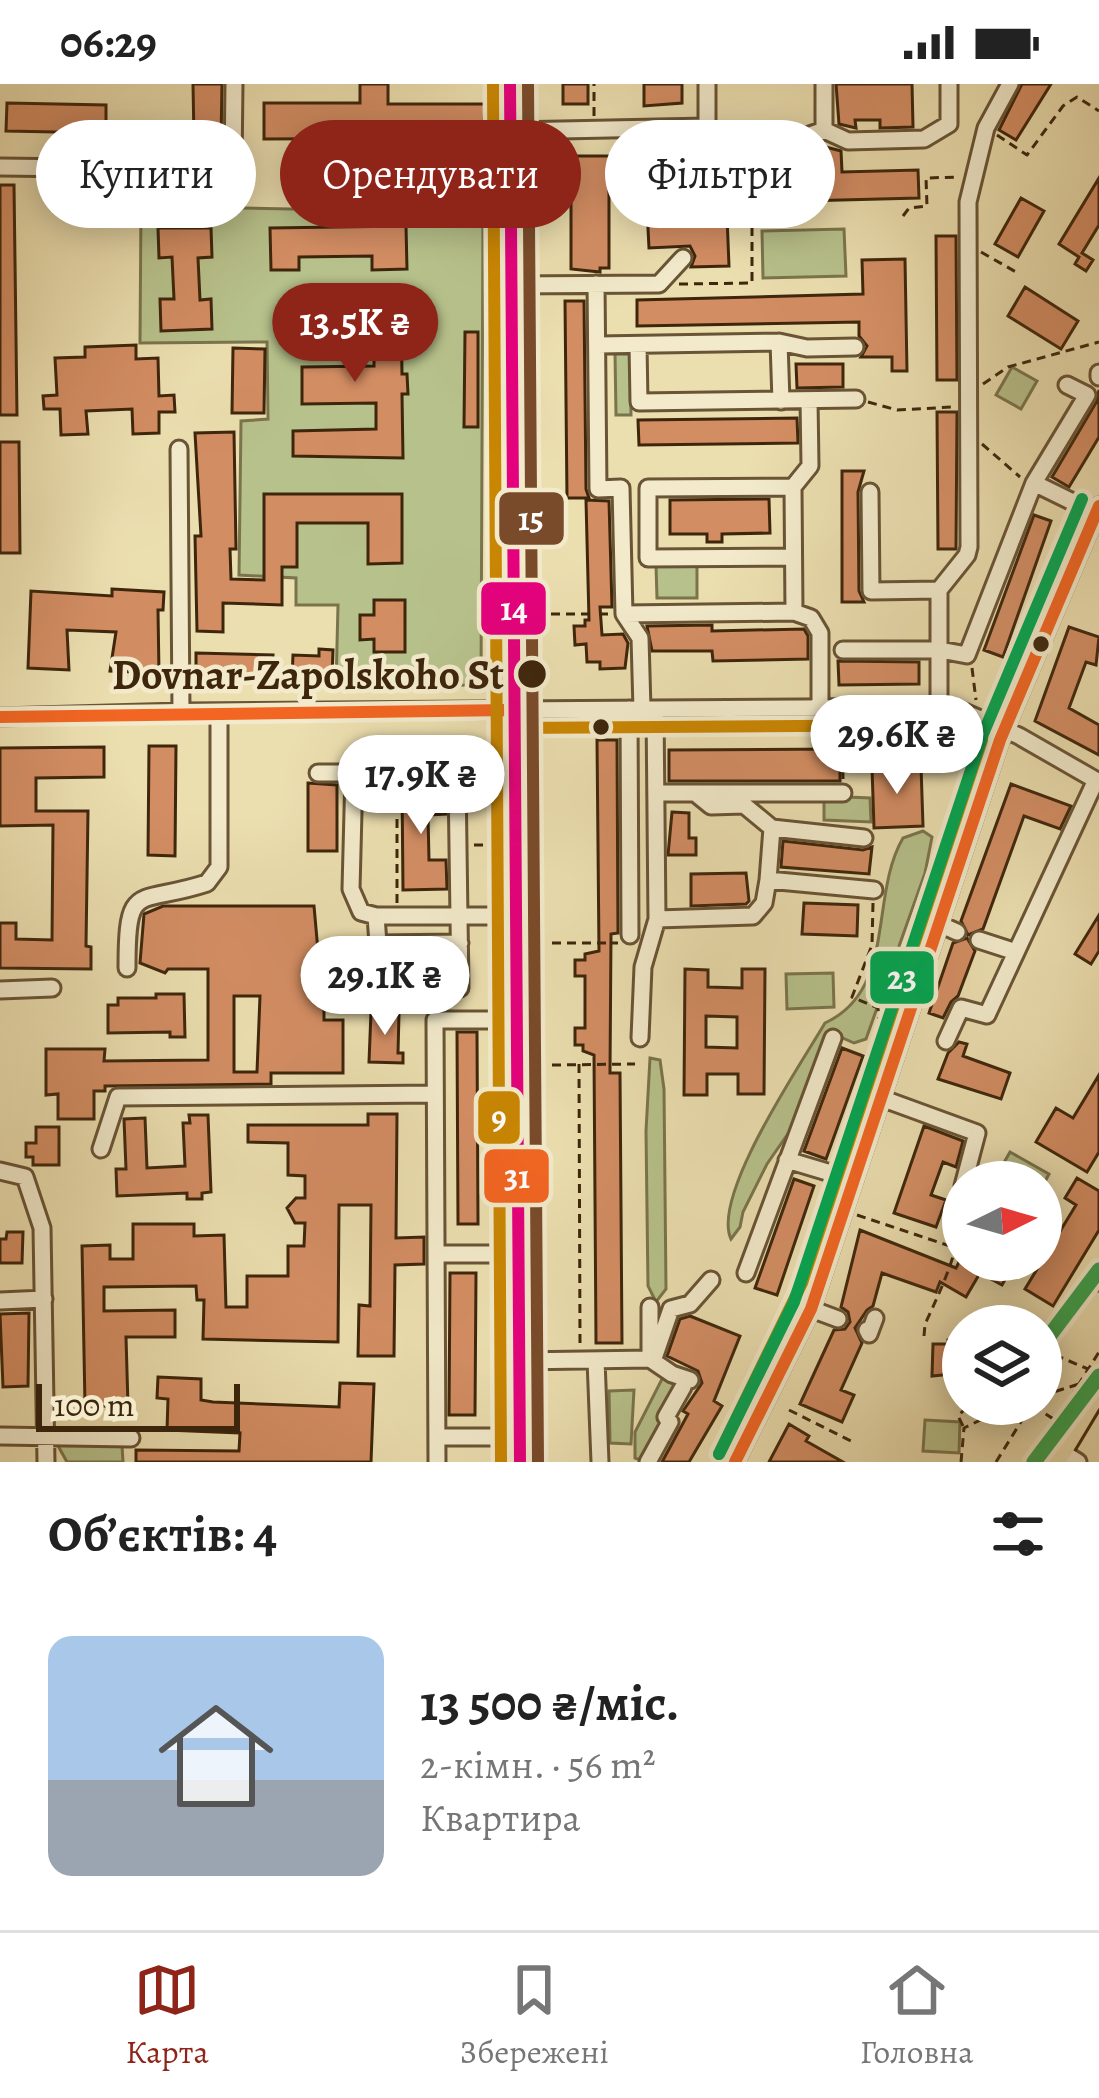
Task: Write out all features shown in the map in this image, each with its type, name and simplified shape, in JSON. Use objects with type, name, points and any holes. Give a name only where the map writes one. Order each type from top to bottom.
[{"type":"main road","points":[[512,84],[512,120]]},
{"type":"main road","points":[[513,228],[519,1462]]},
{"type":"main road","points":[[1065,1459],[1099,1390]]},
{"type":"street","points":[[0,167],[76,168],[108,178],[227,175],[233,166],[234,84]]},
{"type":"street","points":[[707,84],[707,120]]},
{"type":"street","points":[[824,84],[824,120]]},
{"type":"street","points":[[835,135],[848,141],[924,140],[949,124],[949,84]]},
{"type":"street","points":[[939,706],[939,590],[967,555],[968,202],[986,128],[1010,84]]},
{"type":"street","points":[[581,130],[605,130]]},
{"type":"street","points":[[513,285],[659,284],[683,258]]},
{"type":"street","points":[[596,284],[598,488],[794,487]]},
{"type":"street","points":[[598,346],[779,342],[807,348],[855,347]]},
{"type":"street","points":[[779,342],[781,401]]},
{"type":"street","points":[[638,345],[639,402],[856,399]]},
{"type":"street","points":[[843,650],[940,650],[967,656],[1034,483],[1087,395],[1067,385]]},
{"type":"street","points":[[794,612],[794,487],[810,466],[809,400]]},
{"type":"street","points":[[179,449],[181,712]]},
{"type":"street","points":[[735,1462],[811,1310],[1004,730],[1097,510],[1034,483]]},
{"type":"street","points":[[621,488],[623,614],[640,638],[642,709],[630,935]]},
{"type":"street","points":[[647,488],[648,558],[792,557]]},
{"type":"street","points":[[870,492],[871,591],[939,590]]},
{"type":"street","points":[[623,614],[794,612],[811,617],[820,633],[820,708]]},
{"type":"street","points":[[0,717],[939,706],[975,715],[1098,781],[987,1015],[961,1008],[946,1041]]},
{"type":"street","points":[[640,1038],[643,967],[657,919],[657,794],[642,709]]},
{"type":"street","points":[[127,968],[131,908],[154,893],[206,883],[219,867],[219,712]]},
{"type":"street","points":[[318,773],[450,772],[457,777],[460,988]]},
{"type":"street","points":[[354,773],[351,889],[361,912],[397,917],[515,916]]},
{"type":"street","points":[[695,793],[711,806],[744,805],[772,828],[864,838]]},
{"type":"street","points":[[657,794],[843,793]]},
{"type":"street","points":[[657,919],[753,916],[764,903],[772,828]]},
{"type":"street","points":[[768,880],[874,890]]},
{"type":"street","points":[[376,916],[378,944],[460,943]]},
{"type":"street","points":[[939,924],[957,932]]},
{"type":"street","points":[[979,940],[1016,952]]},
{"type":"street","points":[[0,990],[52,988]]},
{"type":"street","points":[[437,1462],[435,1020],[515,1020]]},
{"type":"street","points":[[746,1273],[833,1038]]},
{"type":"street","points":[[101,1149],[118,1096],[434,1094]]},
{"type":"street","points":[[881,1098],[976,1133],[969,1161]]},
{"type":"street","points":[[788,1160],[854,1180]]},
{"type":"street","points":[[0,1171],[25,1177],[40,1219],[46,1462]]},
{"type":"street","points":[[437,1254],[517,1254]]},
{"type":"street","points":[[652,1360],[671,1309],[690,1304],[711,1280]]},
{"type":"street","points":[[0,1300],[44,1299]]},
{"type":"street","points":[[650,1307],[652,1360]]},
{"type":"street","points":[[811,1310],[838,1319]]},
{"type":"street","points":[[588,1360],[599,1462]]},
{"type":"street","points":[[518,1361],[652,1360],[686,1384],[648,1462]]},
{"type":"street","points":[[0,1436],[131,1438]]},
{"type":"street","points":[[437,1437],[519,1438]]},
{"type":"path","points":[[594,84],[594,130]]},
{"type":"path","points":[[986,128],[1027,154],[1063,106],[1077,98],[1099,111]]},
{"type":"path","points":[[902,216],[909,208],[927,206],[926,178],[951,177]]},
{"type":"path","points":[[659,284],[752,283],[752,228]]},
{"type":"path","points":[[966,244],[1016,272]]},
{"type":"path","points":[[856,399],[897,410],[967,400],[1008,368],[1099,342]]},
{"type":"path","points":[[968,430],[1010,472],[1034,483]]},
{"type":"path","points":[[551,614],[589,614]]},
{"type":"path","points":[[967,656],[975,677],[975,715]]},
{"type":"path","points":[[842,727],[843,793]]},
{"type":"path","points":[[397,773],[397,917]]},
{"type":"path","points":[[461,844],[493,844]]},
{"type":"path","points":[[874,890],[872,945],[852,997],[878,1008],[881,1054]]},
{"type":"path","points":[[552,944],[650,943]]},
{"type":"path","points":[[579,1064],[588,1360]]},
{"type":"path","points":[[552,1065],[635,1064]]},
{"type":"path","points":[[844,1210],[942,1244]]},
{"type":"path","points":[[924,1336],[943,1281]]},
{"type":"path","points":[[1062,1410],[1099,1352]]},
{"type":"path","points":[[1062,1359],[1088,1369]]},
{"type":"path","points":[[1062,1388],[1079,1384]]},
{"type":"path","points":[[789,1410],[855,1443]]},
{"type":"path","points":[[961,1462],[962,1425]]},
{"type":"path","points":[[964,1428],[970,1425]]},
{"type":"path","points":[[996,1462],[1019,1425]]},
{"type":"path","points":[[1030,1462],[1052,1425]]},
{"type":"green space","points":[[256,208],[280,209],[280,228],[483,228],[481,685],[336,686],[338,605],[296,605],[296,578],[239,575],[241,421],[268,419],[267,342],[140,343],[141,228],[256,228]]},
{"type":"green space","points":[[844,229],[846,276],[763,278],[762,231]]},
{"type":"green space","points":[[615,353],[630,353],[631,415],[616,415]]},
{"type":"green space","points":[[1012,367],[1037,381],[1021,409],[996,395]]},
{"type":"green space","points":[[656,565],[697,565],[697,598],[657,598]]},
{"type":"green space","points":[[824,796],[870,798],[871,822],[824,820]]},
{"type":"green space","points":[[923,831],[932,837],[925,873],[866,1039],[854,1043],[838,1036],[731,1239],[728,1219],[746,1163],[825,1023],[848,1008],[863,988],[893,861],[903,838]]},
{"type":"green space","points":[[833,973],[834,1007],[787,1009],[786,974]]},
{"type":"green space","points":[[650,1058],[660,1060],[664,1089],[666,1289],[656,1302],[648,1286]]},
{"type":"green space","points":[[1010,1152],[1026,1161],[1005,1161]]},
{"type":"green space","points":[[663,1377],[682,1384],[642,1461],[635,1458],[635,1432]]},
{"type":"green space","points":[[634,1390],[631,1444],[610,1443],[609,1391]]},
{"type":"green space","points":[[925,1420],[960,1425],[959,1453],[923,1451]]},
{"type":"green space","points":[[57,1444],[122,1445],[123,1462],[67,1462]]},
{"type":"building","points":[[193,84],[222,84],[221,120],[194,120]]},
{"type":"building","points":[[360,84],[388,84],[388,104],[485,104],[484,120],[280,120],[280,139],[264,139],[264,103],[360,103]]},
{"type":"building","points":[[563,84],[588,84],[588,104],[563,104]]},
{"type":"building","points":[[644,84],[682,84],[682,103],[644,106]]},
{"type":"building","points":[[836,84],[912,84],[913,127],[880,128],[880,120],[855,120],[856,128],[839,124]]},
{"type":"building","points":[[1022,84],[1051,84],[1016,140],[999,130]]},
{"type":"building","points":[[7,103],[106,105],[106,120],[36,120],[36,132],[6,131]]},
{"type":"building","points":[[835,149],[841,151],[842,172],[918,170],[919,198],[835,200]]},
{"type":"building","points":[[581,156],[605,156],[609,268],[600,268],[600,272],[571,269],[571,228],[581,228]]},
{"type":"building","points":[[1099,178],[1099,225],[1082,253],[1093,260],[1086,271],[1075,264],[1079,257],[1059,244]]},
{"type":"building","points":[[0,185],[14,185],[17,415],[0,415]]},
{"type":"building","points":[[1021,198],[1044,211],[1018,257],[995,244]]},
{"type":"building","points":[[158,228],[211,228],[212,257],[198,258],[200,300],[211,299],[212,329],[161,331],[160,299],[174,299],[172,257],[159,258]]},
{"type":"building","points":[[270,228],[406,228],[407,269],[372,270],[372,256],[299,257],[299,270],[271,270]]},
{"type":"building","points":[[648,228],[727,228],[729,266],[691,267],[695,256],[690,246],[649,248]]},
{"type":"building","points":[[936,236],[956,236],[957,380],[937,380]]},
{"type":"building","points":[[905,259],[907,371],[892,371],[892,357],[861,357],[867,346],[859,336],[859,322],[637,326],[637,300],[863,294],[862,260]]},
{"type":"building","points":[[1025,287],[1078,321],[1061,349],[1008,316]]},
{"type":"building","points":[[565,301],[584,301],[589,498],[567,498]]},
{"type":"building","points":[[401,311],[402,374],[407,374],[408,394],[402,394],[403,458],[293,456],[293,431],[376,429],[376,403],[302,404],[302,367],[374,366],[374,340],[293,341],[293,315]]},
{"type":"building","points":[[465,332],[478,332],[478,427],[464,427]]},
{"type":"building","points":[[136,345],[136,359],[158,358],[159,396],[174,395],[175,412],[159,412],[159,433],[133,434],[132,409],[86,411],[88,434],[61,435],[60,409],[44,409],[43,396],[57,395],[55,358],[85,357],[85,347]]},
{"type":"building","points":[[233,348],[265,349],[264,413],[232,413]]},
{"type":"building","points":[[796,364],[843,364],[843,387],[797,388]]},
{"type":"building","points":[[1099,390],[1099,437],[1069,487],[1052,477]]},
{"type":"building","points":[[937,412],[957,412],[956,549],[938,549]]},
{"type":"building","points":[[797,418],[798,443],[639,445],[638,420]]},
{"type":"building","points":[[234,432],[236,549],[230,549],[231,579],[264,580],[264,494],[402,494],[402,563],[368,564],[368,523],[297,523],[297,567],[282,567],[282,605],[223,603],[223,632],[197,631],[195,536],[201,536],[195,433]]},
{"type":"building","points":[[0,442],[19,442],[20,553],[0,553]]},
{"type":"building","points":[[842,471],[864,471],[858,492],[859,591],[864,602],[842,602]]},
{"type":"building","points":[[769,499],[770,533],[722,534],[722,542],[707,542],[707,534],[670,534],[670,500]]},
{"type":"building","points":[[586,500],[609,501],[612,607],[600,607],[602,635],[623,634],[628,643],[625,668],[600,669],[600,662],[587,662],[586,644],[575,645],[574,626],[585,626],[589,620]]},
{"type":"building","points":[[1034,515],[1051,521],[1003,657],[984,650]]},
{"type":"building","points":[[112,589],[164,592],[163,610],[158,610],[159,673],[110,671],[116,632],[67,630],[69,670],[28,668],[31,591],[112,596]]},
{"type":"building","points":[[374,600],[405,600],[405,652],[374,652],[374,639],[360,640],[360,615],[374,615]]},
{"type":"building","points":[[712,625],[712,631],[804,629],[808,659],[713,661],[712,651],[652,651],[647,626]]},
{"type":"building","points":[[1069,627],[1099,637],[1096,665],[1086,662],[1069,708],[1099,725],[1099,755],[1035,721]]},
{"type":"building","points":[[319,649],[333,650],[332,680],[292,679],[293,655],[319,656]]},
{"type":"building","points":[[196,653],[273,655],[272,682],[196,679]]},
{"type":"building","points":[[838,661],[919,662],[919,684],[839,685]]},
{"type":"building","points":[[597,740],[617,740],[618,933],[611,934],[610,1073],[620,1073],[622,1343],[596,1343],[594,1055],[583,1051],[583,1045],[575,1045],[575,1028],[585,1028],[585,976],[575,976],[575,960],[599,951]]},
{"type":"building","points":[[149,746],[176,746],[175,856],[148,855]]},
{"type":"building","points":[[104,747],[104,777],[36,778],[36,811],[88,811],[86,946],[91,947],[91,969],[0,968],[0,923],[16,923],[16,939],[52,940],[53,825],[0,826],[0,748]]},
{"type":"building","points":[[840,749],[840,781],[669,781],[669,750]]},
{"type":"building","points":[[921,766],[923,826],[874,828],[872,767]]},
{"type":"building","points":[[308,783],[337,785],[337,851],[308,851]]},
{"type":"building","points":[[1011,784],[1071,806],[1060,829],[1024,816],[983,929],[968,935],[961,921]]},
{"type":"building","points":[[402,785],[445,785],[446,814],[428,815],[429,860],[446,860],[447,889],[403,890]]},
{"type":"building","points":[[672,812],[689,813],[689,838],[696,838],[696,855],[668,855]]},
{"type":"building","points":[[783,841],[872,847],[869,874],[781,867]]},
{"type":"building","points":[[746,873],[746,904],[691,906],[691,874]]},
{"type":"building","points":[[804,903],[858,905],[857,936],[802,934]]},
{"type":"building","points":[[163,906],[314,906],[318,951],[314,951],[314,984],[324,984],[324,1020],[343,1020],[343,1073],[271,1073],[271,1084],[105,1086],[105,1091],[94,1091],[94,1119],[58,1119],[58,1094],[46,1095],[46,1049],[105,1049],[104,1061],[208,1060],[208,969],[168,969],[165,973],[140,963],[144,914]],"holes":[[[234,996],[260,996],[257,1072],[234,1072]]]},
{"type":"building","points":[[1099,915],[1099,951],[1091,964],[1075,954]]},
{"type":"building","points":[[967,938],[975,951],[958,996],[943,1018],[929,1013],[953,943]]},
{"type":"building","points":[[373,955],[448,955],[448,973],[373,973]]},
{"type":"building","points":[[685,969],[708,970],[708,987],[742,988],[742,969],[765,969],[764,1094],[738,1094],[738,1074],[707,1074],[707,1095],[684,1095]],"holes":[[[706,1016],[737,1017],[737,1048],[706,1047]]]},
{"type":"building","points":[[156,994],[184,994],[185,1037],[170,1037],[170,1032],[108,1033],[108,1005],[118,1005],[118,998],[156,998]]},
{"type":"building","points":[[371,1012],[399,1013],[398,1053],[403,1053],[403,1063],[369,1062]]},
{"type":"building","points":[[457,1032],[477,1032],[478,1224],[458,1224]]},
{"type":"building","points":[[959,1042],[967,1044],[963,1056],[1010,1073],[1001,1099],[938,1079],[948,1053]]},
{"type":"building","points":[[842,1048],[863,1056],[826,1159],[804,1151]]},
{"type":"building","points":[[1099,1075],[1099,1152],[1087,1172],[1036,1142],[1056,1108],[1073,1118]]},
{"type":"building","points":[[368,1114],[397,1114],[396,1238],[424,1237],[424,1264],[395,1265],[394,1356],[358,1356],[359,1305],[370,1306],[371,1205],[339,1205],[338,1342],[203,1339],[204,1300],[197,1300],[196,1286],[104,1287],[104,1311],[175,1310],[175,1337],[126,1337],[128,1406],[85,1406],[82,1246],[110,1245],[110,1259],[133,1259],[133,1224],[194,1224],[194,1236],[224,1235],[226,1307],[247,1307],[247,1276],[288,1276],[288,1246],[304,1246],[305,1223],[295,1223],[287,1208],[296,1198],[305,1198],[305,1176],[288,1175],[288,1143],[248,1142],[248,1125],[368,1125]]},
{"type":"building","points":[[189,1115],[208,1115],[211,1192],[202,1193],[202,1199],[187,1199],[187,1193],[117,1196],[116,1169],[126,1169],[124,1119],[145,1118],[147,1168],[185,1166],[183,1123],[190,1123]]},
{"type":"building","points":[[924,1126],[963,1141],[958,1161],[942,1161],[931,1195],[942,1199],[936,1227],[894,1213]]},
{"type":"building","points":[[36,1127],[59,1127],[59,1165],[33,1165],[33,1157],[26,1157],[26,1143],[36,1143]]},
{"type":"building","points":[[1077,1178],[1099,1191],[1099,1230],[1051,1305],[1025,1289],[1030,1281],[1062,1281],[1062,1228],[1076,1205],[1065,1198]]},
{"type":"building","points":[[794,1179],[814,1186],[777,1295],[755,1288]]},
{"type":"building","points":[[860,1230],[942,1262],[942,1281],[975,1281],[966,1297],[940,1282],[936,1292],[882,1273],[873,1306],[855,1328],[862,1343],[841,1390],[854,1395],[842,1422],[800,1404],[834,1330],[845,1329],[850,1322],[841,1307]]},
{"type":"building","points":[[7,1232],[23,1232],[22,1263],[0,1263],[0,1239],[6,1239]]},
{"type":"building","points":[[450,1273],[476,1273],[475,1415],[449,1415]]},
{"type":"building","points":[[29,1313],[28,1386],[3,1387],[0,1314]]},
{"type":"building","points":[[690,1316],[740,1336],[714,1401],[722,1406],[689,1462],[662,1462],[688,1414],[683,1411],[702,1383],[698,1371],[667,1356],[680,1319]]},
{"type":"building","points":[[933,1344],[942,1344],[942,1375],[932,1376]]},
{"type":"building","points":[[158,1377],[201,1379],[201,1400],[213,1402],[339,1407],[340,1383],[374,1384],[371,1462],[136,1462],[136,1450],[239,1451],[240,1433],[167,1430],[168,1399],[157,1398]]},
{"type":"building","points":[[789,1424],[809,1436],[806,1441],[843,1462],[769,1462]]},
{"type":"transit line","name":"9","points":[[493,84],[501,1462]]},
{"type":"transit line","name":"14","points":[[510,84],[520,1462]]},
{"type":"transit line","name":"15","points":[[528,84],[538,1462]]},
{"type":"transit line","name":"23","points":[[719,1454],[794,1302],[983,734],[1082,499]]},
{"type":"transit line","name":"31","points":[[735,1462],[811,1309],[1000,740],[1099,506]]},
{"type":"transit line","name":"31","points":[[513,710],[519,1462]]},
{"type":"transit line","name":"31","points":[[0,717],[513,710]]},
{"type":"transit line","name":"9","points":[[513,728],[949,725],[982,740],[802,1283],[719,1454]]},
{"type":"transit line","points":[[1062,1319],[1099,1270]]},
{"type":"transit line","points":[[1034,1462],[1099,1376]]},
{"type":"place","name":"Dovnar-Zapolskoho St","points":[[532,674]]}]
